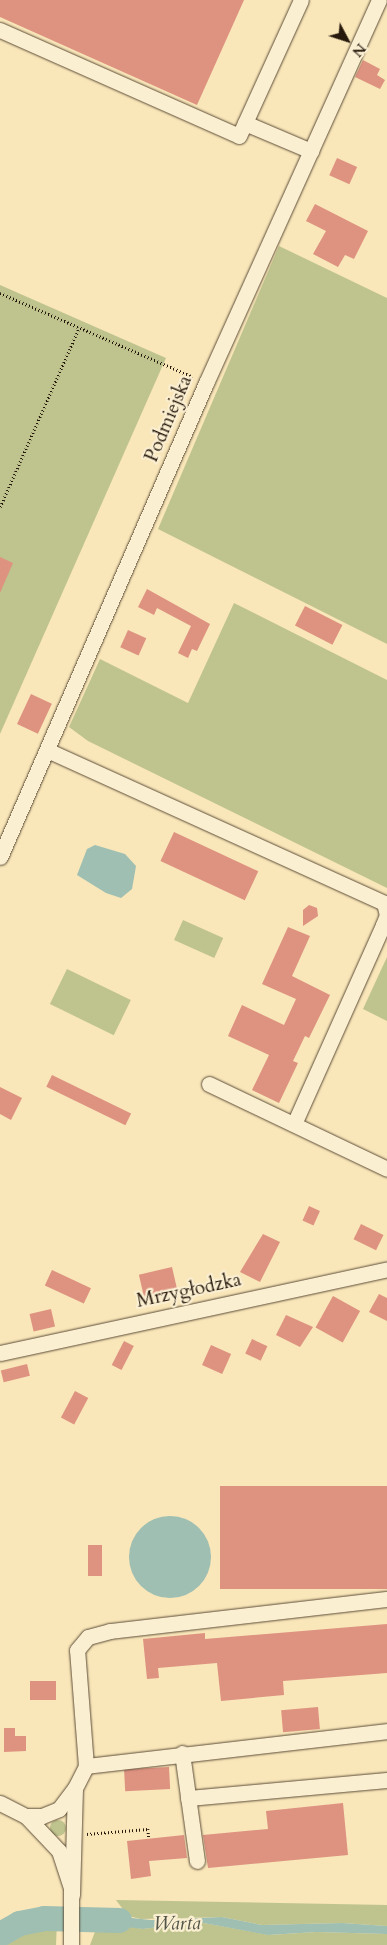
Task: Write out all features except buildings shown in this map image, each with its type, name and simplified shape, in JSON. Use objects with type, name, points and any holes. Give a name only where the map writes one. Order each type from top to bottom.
[{"type":"street","points":[[0,30],[238,136],[246,123],[300,0]]},
{"type":"street","name":"Podmiejska","points":[[0,857],[206,383],[379,0]]},
{"type":"street","points":[[246,123],[311,151]]},
{"type":"street","points":[[47,750],[384,903],[387,915],[383,925],[294,1124]]},
{"type":"street","points":[[209,1084],[387,1169]]},
{"type":"street","name":"Mrzygłodzka","points":[[0,1353],[387,1269]]},
{"type":"street","points":[[26,1816],[42,1816],[59,1809],[75,1788],[86,1766],[77,1650],[88,1637],[110,1631],[387,1599]]},
{"type":"street","points":[[86,1766],[182,1752],[387,1731]]},
{"type":"street","points":[[182,1752],[197,1861]]},
{"type":"street","points":[[188,1798],[387,1780]]},
{"type":"street","points":[[71,1943],[75,1788]]},
{"type":"street","points":[[0,1803],[26,1816],[59,1851],[68,1874],[72,1895]]},
{"type":"path","points":[[0,293],[206,383]]},
{"type":"path","points":[[0,507],[79,328]]},
{"type":"path","points":[[83,1835],[148,1829],[149,1839]]},
{"type":"green space","points":[[279,246],[387,298],[387,644],[158,529]]},
{"type":"green space","points":[[0,285],[166,358],[0,734]]},
{"type":"green space","points":[[234,603],[387,680],[387,888],[88,741],[69,727],[100,659],[188,703]]},
{"type":"green space","points":[[183,920],[223,938],[214,958],[174,940]]},
{"type":"green space","points":[[387,957],[387,1021],[363,1009]]},
{"type":"green space","points":[[67,969],[131,1000],[114,1035],[50,1004]]},
{"type":"green space","points":[[55,1820],[61,1820],[66,1825],[64,1834],[55,1836],[50,1831],[50,1825]]},
{"type":"green space","points":[[116,1900],[387,1905],[387,1926],[342,1923],[262,1925],[222,1917],[141,1919],[128,1916]]},
{"type":"green space","points":[[57,1921],[56,1945],[0,1945],[0,1937],[17,1927]]},
{"type":"green space","points":[[99,1921],[143,1929],[198,1922],[269,1935],[316,1932],[387,1934],[387,1945],[90,1945]]},
{"type":"water","points":[[95,845],[125,854],[136,866],[132,889],[121,898],[106,893],[77,875],[87,849]]},
{"type":"water","points":[[170,1516],[186,1519],[199,1528],[208,1541],[211,1557],[208,1573],[199,1586],[186,1595],[170,1598],[154,1595],[141,1586],[132,1573],[129,1557],[132,1541],[141,1528],[154,1519]]},
{"type":"water","points":[[84,1913],[151,1920],[222,1917],[262,1925],[342,1923],[387,1926],[387,1934],[316,1932],[268,1935],[198,1922],[143,1929],[84,1922]]},
{"type":"water","points":[[57,1915],[57,1921],[17,1927],[0,1937],[0,1930],[16,1920]]},
{"type":"waterway","name":"Warta","points":[[0,1934],[19,1923],[44,1918],[119,1920]]}]
